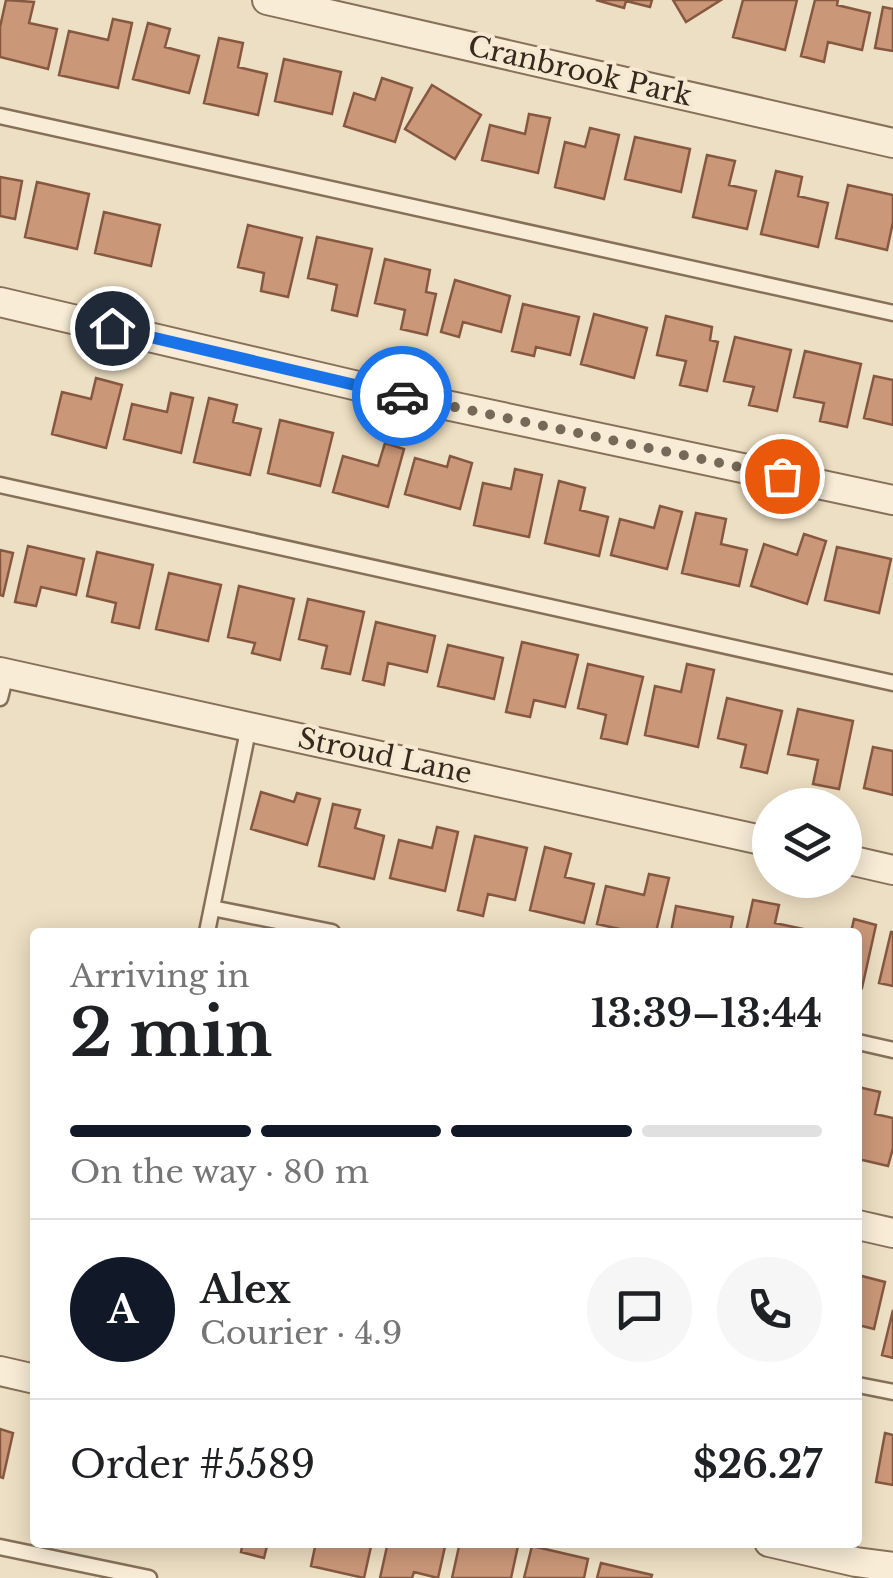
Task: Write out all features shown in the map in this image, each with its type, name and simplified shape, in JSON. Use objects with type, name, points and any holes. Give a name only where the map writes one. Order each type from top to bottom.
[{"type":"street","name":"Cranbrook Park","points":[[267,0],[893,143]]},
{"type":"street","points":[[0,302],[375,390],[893,500]]},
{"type":"street","name":"Stroud Lane","points":[[2,681],[249,726],[752,838]]},
{"type":"street","points":[[862,863],[893,870]]},
{"type":"street","points":[[862,1226],[893,1232]]},
{"type":"street","points":[[0,1372],[30,1378]]},
{"type":"street","points":[[795,1548],[893,1567]]},
{"type":"lane","points":[[0,116],[893,312]]},
{"type":"lane","points":[[0,485],[893,683]]},
{"type":"lane","points":[[208,928],[249,726]]},
{"type":"lane","points":[[212,908],[312,928]]},
{"type":"lane","points":[[862,1043],[893,1050]]},
{"type":"lane","points":[[862,1385],[893,1392]]},
{"type":"lane","points":[[0,1547],[149,1578]]},
{"type":"building","points":[[6,0],[34,2],[29,23],[57,29],[48,69],[0,57],[0,27]]},
{"type":"building","points":[[596,0],[652,0],[650,7],[626,1],[624,8]]},
{"type":"building","points":[[673,0],[721,0],[686,22]]},
{"type":"building","points":[[743,0],[797,0],[785,50],[733,37]]},
{"type":"building","points":[[815,0],[838,0],[837,5],[870,13],[862,50],[828,42],[824,62],[801,56]]},
{"type":"building","points":[[883,7],[893,9],[893,51],[875,48]]},
{"type":"building","points":[[113,19],[132,23],[118,88],[59,75],[69,31],[108,40]]},
{"type":"building","points":[[148,23],[170,29],[165,47],[199,56],[189,93],[133,79]]},
{"type":"building","points":[[219,38],[243,43],[238,67],[267,74],[258,115],[204,103]]},
{"type":"building","points":[[284,59],[341,72],[332,114],[275,101]]},
{"type":"building","points":[[382,78],[412,88],[395,142],[344,126],[354,93],[375,100]]},
{"type":"building","points":[[432,85],[481,115],[455,159],[405,129]]},
{"type":"building","points":[[529,114],[550,118],[538,173],[482,160],[490,125],[525,134]]},
{"type":"building","points":[[590,128],[619,135],[604,199],[555,187],[565,142],[585,147]]},
{"type":"building","points":[[635,137],[690,149],[681,192],[625,179]]},
{"type":"building","points":[[707,155],[735,161],[729,185],[756,191],[747,229],[693,217]]},
{"type":"building","points":[[776,171],[802,177],[798,196],[828,203],[818,247],[761,234]]},
{"type":"building","points":[[0,177],[22,181],[15,219],[0,216]]},
{"type":"building","points":[[37,182],[89,194],[77,249],[25,237]]},
{"type":"building","points":[[848,185],[893,195],[887,250],[836,238]]},
{"type":"building","points":[[104,212],[160,225],[151,266],[95,253]]},
{"type":"building","points":[[248,225],[302,238],[288,297],[261,291],[264,273],[238,267]]},
{"type":"building","points":[[317,237],[372,249],[357,316],[332,310],[337,285],[308,278]]},
{"type":"building","points":[[385,259],[430,270],[426,292],[436,294],[427,335],[401,329],[405,310],[375,303]]},
{"type":"building","points":[[455,280],[510,296],[501,332],[463,322],[459,337],[441,332]]},
{"type":"building","points":[[523,304],[579,317],[570,355],[536,347],[534,356],[512,351]]},
{"type":"building","points":[[594,314],[647,328],[634,378],[581,364]]},
{"type":"building","points":[[666,316],[712,327],[710,340],[718,342],[707,391],[680,385],[686,361],[657,355]]},
{"type":"building","points":[[735,337],[791,350],[777,411],[749,405],[754,387],[724,381]]},
{"type":"building","points":[[805,351],[861,364],[847,427],[820,421],[824,403],[794,397]]},
{"type":"building","points":[[874,376],[893,380],[893,425],[864,418]]},
{"type":"building","points":[[96,378],[122,385],[106,448],[52,434],[62,392],[91,399]]},
{"type":"building","points":[[171,393],[193,398],[181,453],[124,439],[132,404],[167,412]]},
{"type":"building","points":[[209,398],[237,405],[233,422],[261,429],[250,475],[194,462]]},
{"type":"building","points":[[280,420],[333,433],[320,486],[268,473]]},
{"type":"building","points":[[385,443],[404,449],[388,507],[333,492],[343,456],[378,466]]},
{"type":"building","points":[[450,456],[472,463],[460,509],[405,494],[415,458],[447,467]]},
{"type":"building","points":[[515,469],[542,475],[529,537],[474,525],[483,483],[511,489]]},
{"type":"building","points":[[559,481],[585,488],[580,510],[608,517],[599,556],[545,543]]},
{"type":"building","points":[[660,506],[682,512],[667,569],[611,555],[620,519],[654,528]]},
{"type":"building","points":[[696,513],[726,519],[721,544],[747,550],[739,586],[682,573]]},
{"type":"building","points":[[804,534],[826,541],[807,604],[751,586],[764,544],[797,555]]},
{"type":"building","points":[[28,546],[84,559],[76,595],[41,587],[36,606],[15,602]]},
{"type":"building","points":[[837,547],[891,559],[879,613],[825,600]]},
{"type":"building","points":[[0,550],[13,553],[3,596],[0,595]]},
{"type":"building","points":[[97,552],[153,565],[139,628],[112,622],[116,603],[87,596]]},
{"type":"building","points":[[169,573],[221,585],[208,641],[156,629]]},
{"type":"building","points":[[239,586],[294,599],[280,660],[252,653],[255,643],[228,637]]},
{"type":"building","points":[[308,599],[364,612],[350,674],[322,668],[327,646],[299,639]]},
{"type":"building","points":[[376,622],[435,636],[427,672],[388,663],[384,685],[363,680]]},
{"type":"building","points":[[522,642],[578,655],[565,707],[534,700],[530,717],[506,712]]},
{"type":"building","points":[[448,645],[503,658],[494,699],[438,686]]},
{"type":"building","points":[[588,664],[643,677],[627,744],[601,738],[606,715],[578,708]]},
{"type":"building","points":[[687,664],[714,670],[698,747],[645,735],[655,686],[681,692]]},
{"type":"building","points":[[727,698],[782,711],[767,773],[741,767],[746,745],[718,738]]},
{"type":"building","points":[[798,709],[853,721],[839,788],[813,784],[818,760],[788,754]]},
{"type":"building","points":[[873,747],[893,751],[893,795],[864,788]]},
{"type":"building","points":[[261,792],[294,802],[297,793],[320,799],[307,845],[251,829]]},
{"type":"building","points":[[333,804],[360,810],[355,828],[384,836],[374,879],[319,866]]},
{"type":"building","points":[[437,827],[458,832],[445,891],[390,878],[399,840],[432,848]]},
{"type":"building","points":[[475,836],[527,848],[515,900],[488,894],[483,916],[458,910]]},
{"type":"building","points":[[545,847],[571,854],[565,877],[594,884],[584,923],[530,910]]},
{"type":"building","points":[[649,874],[669,878],[657,928],[597,924],[606,886],[644,895]]},
{"type":"building","points":[[753,900],[779,905],[775,923],[798,928],[747,928]]},
{"type":"building","points":[[676,906],[733,917],[731,928],[672,928]]},
{"type":"building","points":[[854,919],[876,925],[862,988],[862,928],[852,928]]},
{"type":"building","points":[[893,932],[893,986],[879,983]]},
{"type":"building","points":[[862,1088],[880,1092],[875,1114],[893,1118],[893,1148],[888,1166],[862,1160]]},
{"type":"building","points":[[862,1276],[885,1282],[874,1329],[862,1326]]},
{"type":"building","points":[[893,1310],[893,1358],[882,1355]]},
{"type":"building","points":[[0,1429],[13,1433],[3,1478],[0,1477]]},
{"type":"building","points":[[885,1433],[893,1435],[893,1485],[876,1482]]},
{"type":"building","points":[[242,1548],[266,1548],[264,1558],[241,1552]]},
{"type":"building","points":[[315,1548],[371,1548],[364,1578],[311,1566]]},
{"type":"building","points":[[387,1548],[445,1548],[438,1578],[414,1572],[412,1578],[380,1578]]},
{"type":"building","points":[[459,1548],[518,1548],[511,1578],[452,1578]]},
{"type":"building","points":[[532,1548],[588,1559],[584,1578],[524,1578]]},
{"type":"building","points":[[601,1563],[652,1575],[597,1578]]},
{"type":"way so far","points":[[402,396],[782,476]]},
{"type":"route","points":[[112,328],[402,396]]}]
